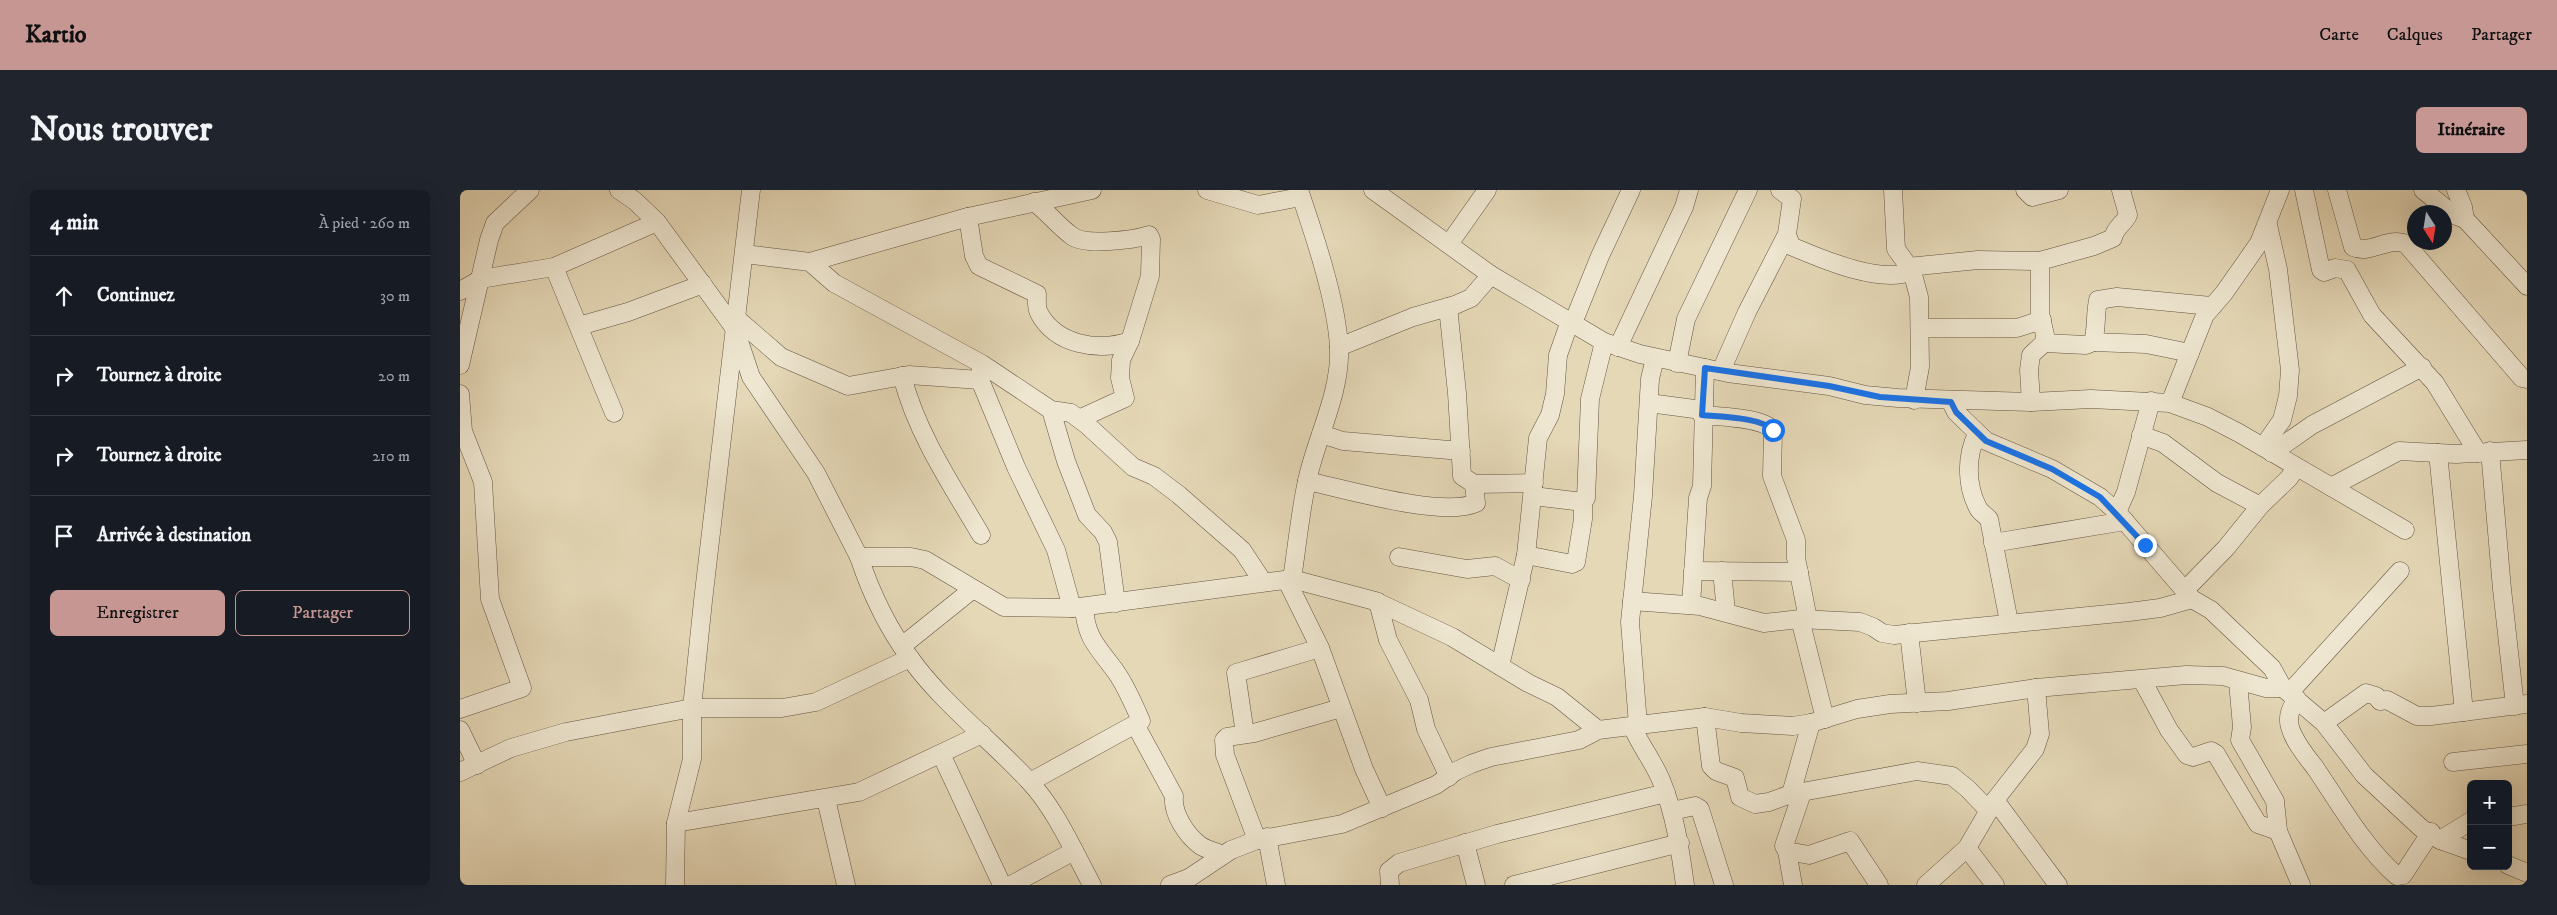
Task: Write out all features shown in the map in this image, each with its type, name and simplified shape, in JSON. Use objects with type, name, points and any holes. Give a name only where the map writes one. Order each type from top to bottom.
[{"type":"street","points":[[460,365],[489,240],[495,223],[530,190]]},
{"type":"street","points":[[619,190],[635,201],[657,222],[703,284],[736,323],[781,357],[848,386],[902,376],[981,372]]},
{"type":"street","points":[[675,885],[676,823],[692,759],[692,708],[702,601],[745,254],[751,190]]},
{"type":"street","points":[[745,254],[810,262],[968,217],[1034,202],[1054,194],[1092,190]]},
{"type":"street","points":[[1207,190],[1258,206],[1300,194],[1310,220],[1332,307],[1339,347],[1335,382],[1307,481],[1289,580],[1320,648],[1364,769],[1382,808]]},
{"type":"street","points":[[1373,190],[1491,274],[1611,344],[1654,358],[1677,363],[1713,370],[1829,386],[1880,397],[1951,402],[2032,402],[2091,399],[2170,403],[2208,417],[2405,530]]},
{"type":"street","points":[[1450,244],[1487,190]]},
{"type":"street","points":[[1500,666],[1526,556],[1538,438],[1550,416],[1555,394],[1558,355],[1600,256],[1631,190]]},
{"type":"street","points":[[1526,556],[1572,564],[1576,562],[1583,519],[1583,502],[1587,495],[1590,399],[1611,344],[1684,207],[1689,190]]},
{"type":"street","points":[[1677,363],[1686,319],[1728,236],[1748,190]]},
{"type":"street","points":[[1691,605],[1698,498],[1702,486],[1702,413],[1713,370],[1747,312],[1787,234],[1792,199],[1780,190]]},
{"type":"street","points":[[1893,190],[1896,249],[1910,269],[1919,298],[1921,328],[1920,366],[1914,400]]},
{"type":"street","points":[[2025,190],[2032,197],[2059,190]]},
{"type":"street","points":[[1787,234],[1791,246],[1832,263],[1888,277],[1910,269],[1978,260],[2040,261],[2094,246],[2113,238],[2114,233],[2128,215],[2121,190]]},
{"type":"street","points":[[2170,403],[2205,315],[2224,293],[2259,243],[2268,225],[2280,190]]},
{"type":"street","points":[[2304,190],[2322,270],[2324,272],[2335,268],[2347,270],[2372,314],[2435,383],[2484,452],[2502,589],[2521,705],[2417,716],[2387,700],[2380,701],[2376,696],[2367,693],[2324,723]]},
{"type":"street","points":[[2337,190],[2353,247],[2364,249],[2399,241],[2406,244],[2522,378],[2527,379]]},
{"type":"street","points":[[2423,190],[2454,215],[2465,218]]},
{"type":"street","points":[[2456,190],[2465,218],[2527,286]]},
{"type":"street","points":[[1034,202],[1050,214],[1072,237],[1083,242],[1149,235],[1151,239],[1150,276],[1130,342],[1121,360],[1120,371],[1125,398],[1079,419]]},
{"type":"street","points":[[968,217],[974,256],[979,266],[1037,294],[1038,312],[1056,332],[1075,343],[1116,346],[1130,342]]},
{"type":"street","points":[[460,291],[481,279],[554,267],[657,222]]},
{"type":"street","points":[[2267,450],[2282,420],[2288,396],[2290,370],[2278,269],[2268,225]]},
{"type":"street","points":[[2040,261],[2044,343]]},
{"type":"street","points":[[810,262],[834,283],[981,372],[1051,410],[1071,413],[1133,467],[1154,476],[1179,494],[1242,550],[1263,582]]},
{"type":"street","points":[[554,267],[614,413]]},
{"type":"street","points":[[1339,347],[1413,317],[1471,298],[1491,274]]},
{"type":"street","points":[[578,326],[628,312],[703,284]]},
{"type":"street","points":[[2093,342],[2098,324],[2096,314],[2098,300],[2116,298],[2211,306]]},
{"type":"street","points":[[1448,307],[1452,330],[1462,476],[1474,484],[1534,490],[1583,502]]},
{"type":"street","points":[[1921,328],[2017,328],[2042,320]]},
{"type":"street","points":[[736,323],[751,376],[816,473],[859,557],[876,602],[906,652],[982,734],[1030,782],[1049,808],[1092,885]]},
{"type":"street","points":[[2032,402],[2029,370],[2031,355],[2044,343],[2086,345],[2093,342],[2146,344],[2190,353]]},
{"type":"street","points":[[1654,358],[1650,379],[1643,496],[1630,622],[1635,725],[1666,793],[1672,811],[1680,843],[1685,885]]},
{"type":"street","points":[[2267,450],[2422,367]]},
{"type":"street","points":[[981,372],[1016,467],[1056,550],[1090,637],[1096,649],[1117,673],[1141,721],[1136,726],[1030,782]]},
{"type":"street","points":[[902,376],[918,423],[952,487],[981,535]]},
{"type":"street","points":[[460,394],[463,431],[483,482],[490,599],[522,688],[460,709]]},
{"type":"street","points":[[2121,517],[2150,401]]},
{"type":"street","points":[[1951,402],[1956,412],[1977,434],[2001,449],[2052,469],[2100,497],[2121,517],[2189,594],[2211,610],[2248,643],[2272,668],[2290,693],[2324,723],[2364,775],[2421,828],[2467,849]]},
{"type":"street","points":[[1649,403],[1744,419],[1770,426],[1773,430],[1772,476],[1796,540],[1804,619],[1818,721],[1796,794],[1784,846],[1787,852],[1793,885]]},
{"type":"street","points":[[1051,410],[1066,462],[1087,515],[1103,532],[1108,542],[1116,603]]},
{"type":"street","points":[[1321,434],[1343,441],[1461,451]]},
{"type":"street","points":[[1977,434],[1970,448],[1970,473],[1977,507],[1988,519],[2009,622]]},
{"type":"street","points":[[2141,435],[2163,444],[2216,483],[2260,506]]},
{"type":"street","points":[[2331,487],[2399,451],[2484,452],[2527,450]]},
{"type":"street","points":[[2438,452],[2464,712]]},
{"type":"street","points":[[1632,601],[1691,605],[1726,611],[1764,623],[1804,619],[1860,622],[1882,633],[1894,635],[2009,622],[2145,610],[2189,594],[2260,506],[2280,488],[2296,468]]},
{"type":"street","points":[[1307,481],[1386,500],[1460,508],[1476,503],[1474,484]]},
{"type":"street","points":[[1993,543],[2121,517]]},
{"type":"street","points":[[859,557],[911,557],[925,560],[1004,607],[1078,607],[1224,590],[1263,582],[1289,580],[1378,602],[1452,636],[1500,666],[1557,697],[1598,730]]},
{"type":"street","points":[[1399,557],[1466,569],[1495,566],[1521,580]]},
{"type":"street","points":[[1693,571],[1799,572]]},
{"type":"street","points":[[1722,571],[1726,611]]},
{"type":"street","points":[[2400,571],[2290,693],[2289,723],[2295,739],[2352,822],[2383,863],[2398,876],[2403,875],[2435,836],[2467,823]]},
{"type":"street","points":[[460,772],[511,748],[566,732],[692,708],[782,708],[816,702],[906,652],[973,588]]},
{"type":"street","points":[[1378,602],[1388,640],[1419,700],[1426,729],[1449,777]]},
{"type":"street","points":[[1909,633],[1917,703]]},
{"type":"street","points":[[1245,734],[1236,673],[1320,648]]},
{"type":"street","points":[[1172,885],[1189,878],[1223,855],[1262,839],[1342,824],[1436,785],[1456,771],[1491,757],[1579,740],[1598,730],[1705,717],[1741,723],[1780,726],[1818,721],[1857,709],[1989,696],[2036,688],[2204,675],[2223,676],[2238,682],[2290,693]]},
{"type":"street","points":[[2142,680],[2169,730],[2187,756],[2193,757],[2211,751],[2216,754],[2258,824],[2278,831]]},
{"type":"street","points":[[2238,682],[2242,727],[2240,740],[2275,801],[2278,831],[2301,885]]},
{"type":"street","points":[[1926,885],[1967,848],[1992,806],[2035,749],[2039,741],[2036,688]]},
{"type":"street","points":[[1276,885],[1262,839],[1225,755],[1224,740],[1227,737],[1245,734],[1341,708]]},
{"type":"street","points":[[1705,717],[1711,766],[1716,771],[1735,778],[1740,797],[1755,804],[1796,794],[1917,771],[1952,776],[1992,806],[2058,885]]},
{"type":"street","points":[[1136,726],[1174,796],[1173,805],[1192,839],[1204,848],[1223,855]]},
{"type":"street","points":[[460,730],[477,765]]},
{"type":"street","points":[[676,823],[859,792],[982,734]]},
{"type":"street","points":[[941,754],[1002,885]]},
{"type":"street","points":[[2453,762],[2527,754]]},
{"type":"street","points":[[1390,885],[1389,871],[1393,866],[1465,843],[1666,793]]},
{"type":"street","points":[[826,799],[846,885]]},
{"type":"street","points":[[1672,811],[1695,806],[1700,809],[1724,885]]},
{"type":"street","points":[[2512,816],[2527,814]]},
{"type":"street","points":[[1787,852],[1809,855],[1850,841],[1879,885]]},
{"type":"street","points":[[1465,843],[1476,885]]},
{"type":"street","points":[[1514,885],[1680,843]]},
{"type":"street","points":[[1967,848],[1994,885]]},
{"type":"street","points":[[1011,885],[1074,851]]},
{"type":"street","points":[[2512,867],[2527,873]]},
{"type":"route","points":[[1773,430],[1770,426],[1744,419],[1702,415],[1705,368],[1728,373],[1829,386],[1880,397],[1951,402],[1956,412],[1986,441],[2001,449],[2052,469],[2100,497],[2117,512],[2145,545]]}]
